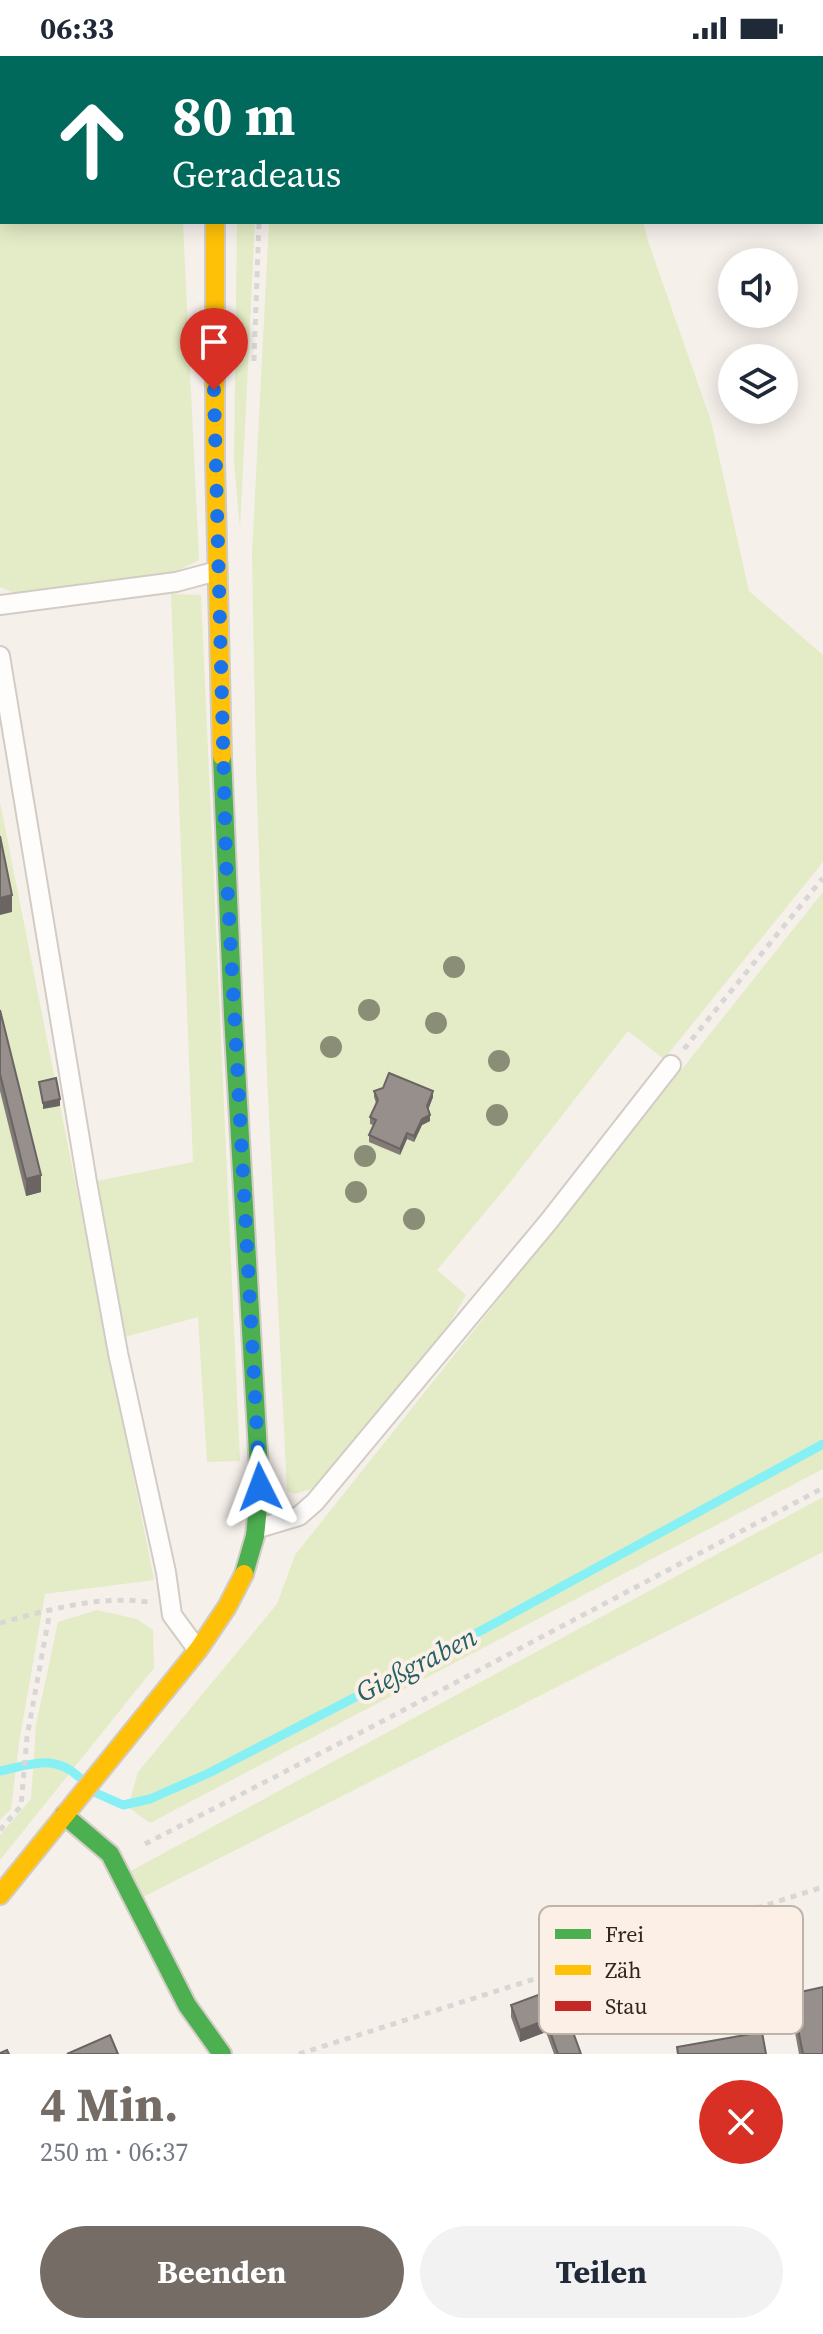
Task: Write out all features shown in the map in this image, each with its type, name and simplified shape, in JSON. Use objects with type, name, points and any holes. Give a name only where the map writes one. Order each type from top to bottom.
[{"type":"street","points":[[0,1895],[197,1649],[235,1594],[248,1565],[256,1529],[260,1487],[226,861],[217,571],[215,224]]},
{"type":"street","points":[[68,1810],[110,1854],[187,2005],[222,2054]]},
{"type":"lane","points":[[0,605],[176,582],[217,571]]},
{"type":"lane","points":[[0,656],[118,1353],[166,1572],[172,1615],[197,1649]]},
{"type":"lane","points":[[256,1529],[299,1516],[315,1502],[549,1221],[671,1065]]},
{"type":"path","points":[[671,1065],[823,878]]},
{"type":"path","points":[[110,1854],[145,1844],[823,1488]]},
{"type":"path","points":[[0,1623],[84,1603],[126,1599],[170,1604]]},
{"type":"path","points":[[0,1830],[21,1806],[27,1737],[50,1611]]},
{"type":"path","points":[[763,1906],[823,1887]]},
{"type":"path","points":[[299,2054],[539,1978]]},
{"type":"green space","points":[[0,224],[183,224],[199,560],[173,573],[15,593],[0,587]]},
{"type":"green space","points":[[237,224],[255,224],[240,529],[234,460]]},
{"type":"green space","points":[[269,224],[644,224],[711,421],[749,591],[823,655],[823,862],[664,1059],[628,1031],[437,1270],[466,1295],[450,1323],[317,1487],[295,1494],[287,1491],[267,1076],[252,554]]},
{"type":"green space","points":[[171,594],[201,595],[240,1461],[207,1462],[198,1317],[125,1337],[97,1181],[193,1162]]},
{"type":"green space","points":[[0,802],[154,1580],[45,1594],[19,1743],[11,1809],[0,1820]]},
{"type":"green space","points":[[823,892],[823,1469],[150,1823],[128,1807],[138,1772],[277,1604],[295,1555]]},
{"type":"green space","points":[[823,1497],[823,1552],[139,1899],[127,1873]]},
{"type":"green space","points":[[97,1610],[137,1619],[153,1630],[154,1668],[0,1860],[0,1835],[31,1799],[36,1725],[58,1622]]},
{"type":"building","points":[[0,836],[12,895],[0,898]]},
{"type":"building","points":[[0,1010],[41,1175],[26,1179],[0,1074]]},
{"type":"building","points":[[389,1073],[433,1091],[427,1106],[430,1115],[422,1119],[414,1136],[407,1133],[400,1149],[369,1135],[376,1120],[370,1117],[378,1100],[374,1091],[383,1088]]},
{"type":"building","points":[[56,1078],[60,1099],[43,1103],[39,1082]]},
{"type":"building","points":[[823,1987],[823,2054],[803,2054],[799,2034],[803,2034],[803,1991]]},
{"type":"building","points":[[539,1995],[539,2023],[520,2030],[511,2005]]},
{"type":"building","points":[[551,2034],[574,2034],[581,2054],[558,2054]]},
{"type":"building","points":[[762,2034],[766,2054],[678,2054],[677,2047]]},
{"type":"building","points":[[110,2035],[118,2054],[67,2054]]},
{"type":"waterway","name":"Gießgraben","points":[[96,1793],[123,1805],[150,1799],[209,1773],[429,1659],[823,1444]]},
{"type":"waterway","name":"Gießgraben","points":[[0,1771],[51,1763],[79,1777]]},
{"type":"traffic: fast","points":[[222,756],[233,1015],[260,1487],[255,1536],[244,1574]]},
{"type":"traffic: fast","points":[[64,1815],[110,1854],[187,2005],[222,2054]]},
{"type":"traffic: slow","points":[[215,224],[215,460],[222,756]]},
{"type":"traffic: slow","points":[[0,1895],[198,1650],[227,1607],[244,1574]]},
{"type":"route","points":[[214,390],[226,861],[260,1487]]}]
